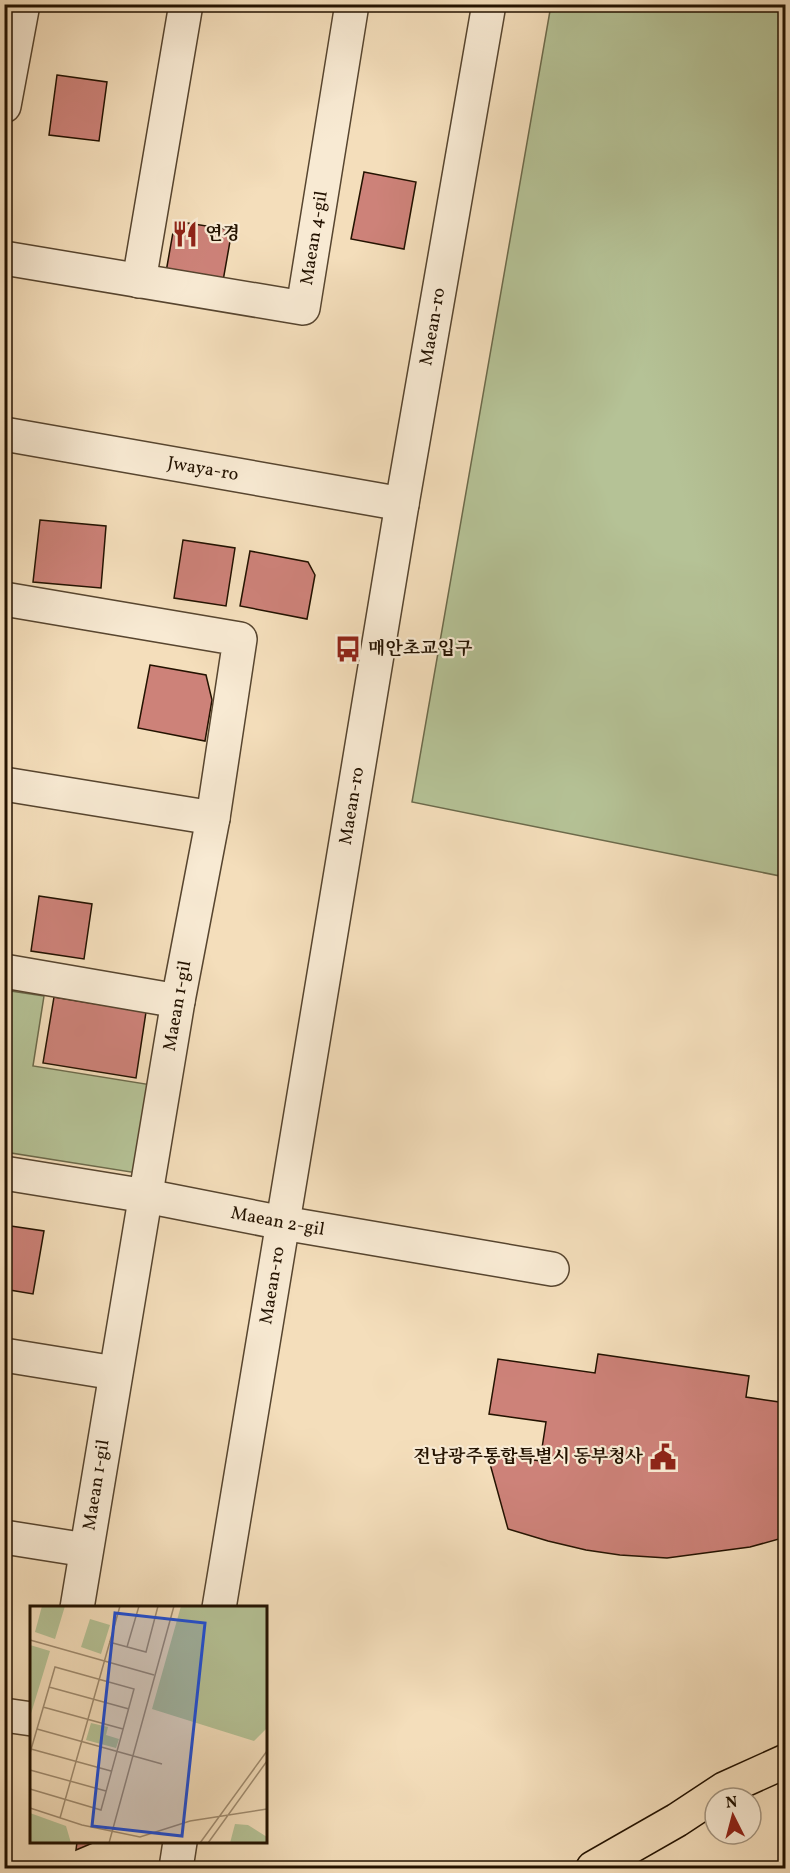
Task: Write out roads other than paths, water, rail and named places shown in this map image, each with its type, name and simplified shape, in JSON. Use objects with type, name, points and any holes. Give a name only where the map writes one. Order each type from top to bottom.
[{"type":"main road","points":[[593,1869],[677,1820],[724,1789],[786,1761]]},
{"type":"street","points":[[4,106],[22,4]]},
{"type":"street","points":[[139,280],[186,4]]},
{"type":"street","name":"Maean 4-gil","points":[[4,258],[303,308],[352,4]]},
{"type":"street","name":"Maean-ro","points":[[219,1606],[402,504],[489,4]]},
{"type":"street","name":"Jwaya-ro","points":[[4,434],[402,504]]},
{"type":"street","name":"Maean 1-gil","points":[[4,599],[240,639],[213,818],[178,1001],[77,1606]]},
{"type":"street","points":[[4,784],[213,818]]},
{"type":"street","points":[[4,971],[178,1001]]},
{"type":"street","name":"Maean 2-gil","points":[[4,1173],[552,1269]]},
{"type":"street","points":[[4,1356],[115,1373]]},
{"type":"street","points":[[4,1537],[86,1550]]},
{"type":"street","points":[[4,1715],[30,1719]]},
{"type":"street","points":[[176,1869],[180,1843]]},
{"type":"place","name":"연경","points":[[185,234]]},
{"type":"place","name":"매안초교입구","points":[[348,649]]},
{"type":"place","name":"전남광주통합특별시 동부청사","points":[[663,1457]]}]
